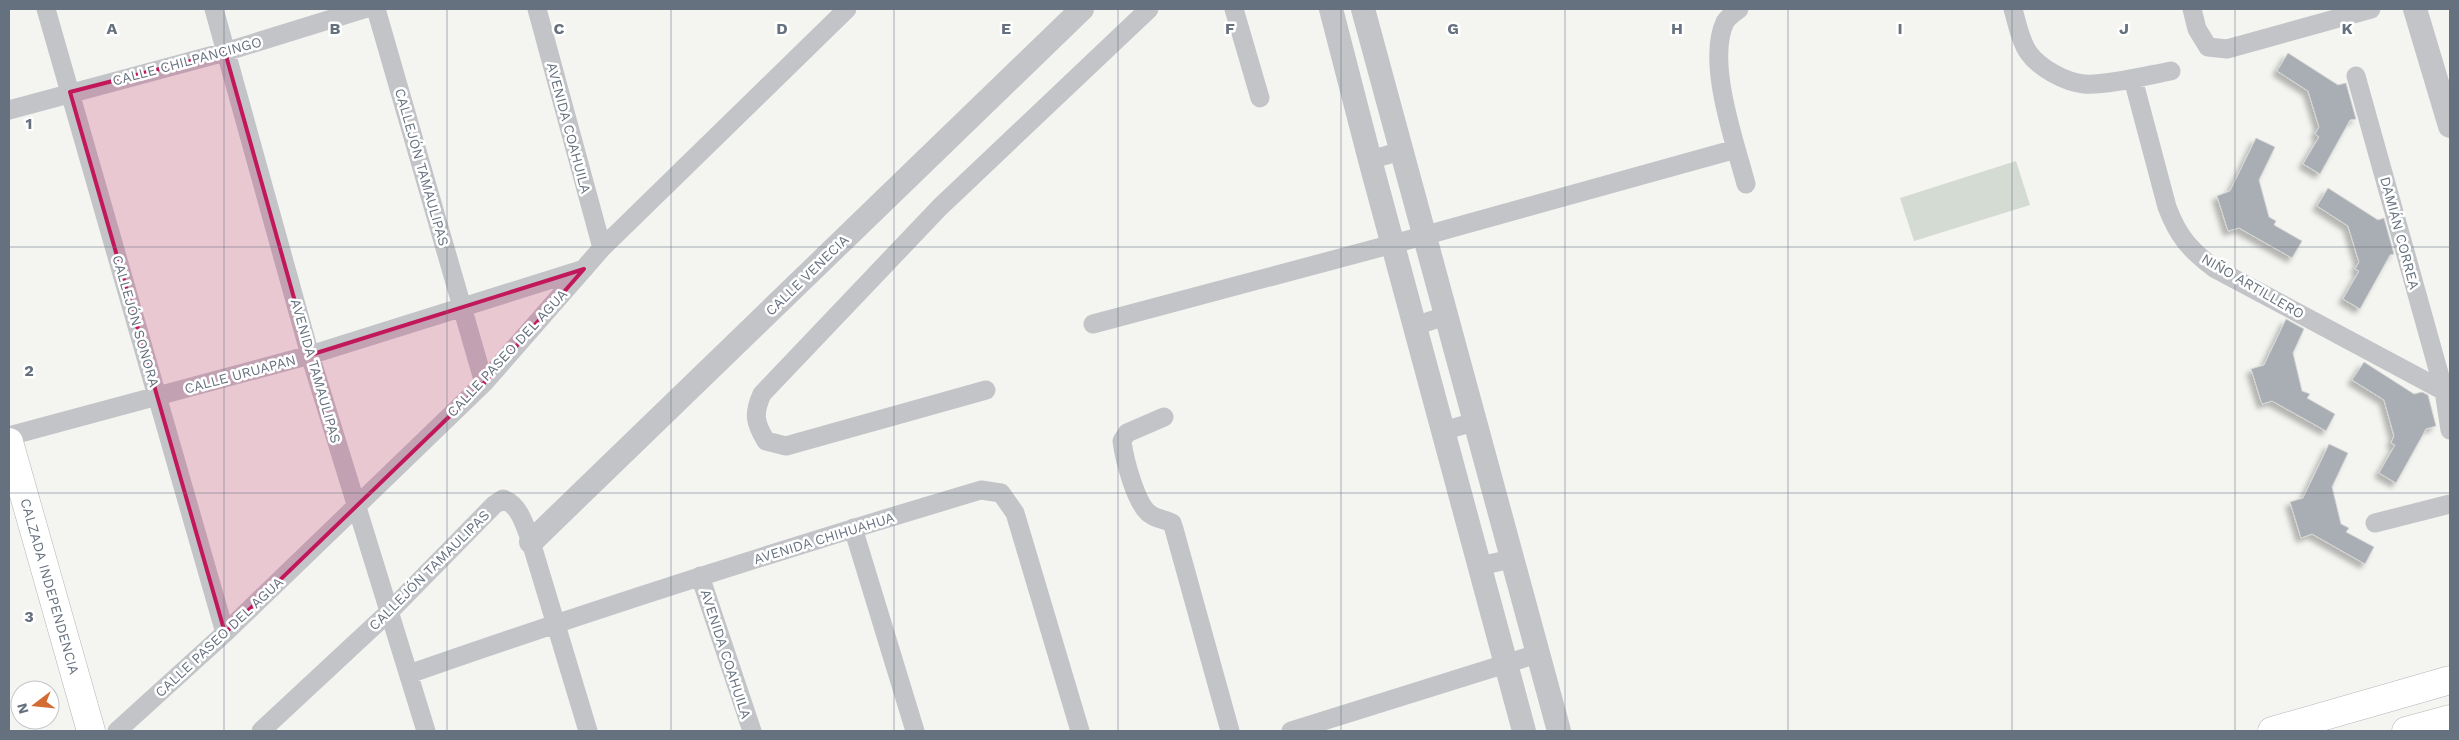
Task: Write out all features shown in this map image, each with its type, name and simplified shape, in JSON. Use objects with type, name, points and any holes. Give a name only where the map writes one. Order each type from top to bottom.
[{"type":"main road","name":"CALZADA INDEPENDENCIA","points":[[9,442],[91,731]]},
{"type":"main road","points":[[2272,731],[2450,680]]},
{"type":"main road","points":[[2406,731],[2450,719]]},
{"type":"street","name":"CALLEJÓN SONORA","points":[[46,9],[225,634]]},
{"type":"street","name":"AVENIDA TAMAULIPAS","points":[[214,9],[310,354],[426,731]]},
{"type":"street","name":"CALLE CHILPANCINGO","points":[[9,110],[70,92],[225,52],[364,9]]},
{"type":"street","name":"CALLEJÓN TAMAULIPAS","points":[[376,9],[484,383]]},
{"type":"street","name":"AVENIDA COAHUILA","points":[[537,9],[602,248]]},
{"type":"street","name":"CALLE PASEO DEL AGUA","points":[[117,731],[225,634],[484,383],[602,248],[847,9]]},
{"type":"street","name":"CALLE VENECIA","points":[[531,542],[1082,9]]},
{"type":"street","points":[[986,390],[786,446],[766,441],[757,426],[756,407],[762,394],[940,207],[1149,9]]},
{"type":"street","points":[[1234,9],[1260,98]]},
{"type":"street","points":[[1331,9],[1524,731]]},
{"type":"street","points":[[1363,9],[1558,731]]},
{"type":"street","points":[[1739,9],[1726,20],[1719,42],[1718,66],[1736,149],[1746,184]]},
{"type":"street","points":[[2013,9],[2023,41],[2029,53],[2058,76],[2084,84],[2132,79],[2171,71]]},
{"type":"street","points":[[2192,9],[2197,28],[2208,47],[2227,49],[2371,9]]},
{"type":"street","points":[[2415,9],[2450,126]]},
{"type":"street","name":"DAMIÁN CORREA","points":[[2356,76],[2447,390],[2450,423]]},
{"type":"street","name":"NIÑO ARTILLERO","points":[[2132,79],[2166,207],[2173,224],[2192,251],[2214,268],[2447,390]]},
{"type":"street","points":[[1093,324],[1423,236],[1736,149]]},
{"type":"street","points":[[1370,160],[1401,151]]},
{"type":"street","name":"CALLE URUAPAN","points":[[9,436],[310,354],[584,269]]},
{"type":"street","points":[[1415,326],[1445,316]]},
{"type":"street","points":[[1164,417],[1127,432],[1122,441],[1123,451],[1141,504],[1155,518],[1172,522],[1230,731]]},
{"type":"street","points":[[1444,431],[1474,422]]},
{"type":"street","name":"AVENIDA CHIHUAHUA","points":[[409,674],[555,623],[700,576],[981,490],[1001,493],[1015,513],[1080,731]]},
{"type":"street","name":"CALLEJÓN TAMAULIPAS","points":[[261,731],[390,612],[494,505],[503,499],[512,502],[531,542],[588,731]]},
{"type":"street","points":[[2374,523],[2450,504]]},
{"type":"street","points":[[853,528],[915,731]]},
{"type":"street","points":[[1480,566],[1511,559]]},
{"type":"street","name":"AVENIDA COAHUILA","points":[[700,576],[752,731]]},
{"type":"street","points":[[1291,731],[1505,662],[1537,654]]},
{"type":"highlighted area","points":[[225,52],[310,355],[584,269],[484,383],[225,633],[70,92]]},
{"type":"shaded area","points":[[2016,161],[2030,205],[1914,241],[1900,198]]},
{"type":"building","points":[[2288,53],[2338,85],[2346,83],[2356,119],[2350,120],[2320,174],[2303,164],[2319,137],[2315,134],[2319,127],[2308,91],[2277,71]]},
{"type":"building","points":[[2256,138],[2275,147],[2259,180],[2269,217],[2276,221],[2274,225],[2302,241],[2292,258],[2239,228],[2228,231],[2217,196],[2230,191]]},
{"type":"building","points":[[2328,188],[2378,220],[2384,218],[2394,254],[2390,255],[2360,309],[2343,299],[2359,271],[2355,269],[2359,262],[2348,226],[2317,206]]},
{"type":"building","points":[[2286,319],[2304,329],[2293,353],[2302,391],[2310,394],[2307,398],[2335,414],[2326,431],[2272,401],[2262,404],[2251,369],[2264,365]]},
{"type":"building","points":[[2364,362],[2414,394],[2422,392],[2428,395],[2436,426],[2426,429],[2396,483],[2379,473],[2395,445],[2391,443],[2394,436],[2384,400],[2352,380]]},
{"type":"building","points":[[2329,444],[2348,453],[2332,487],[2341,524],[2349,528],[2346,532],[2374,547],[2365,564],[2312,534],[2301,538],[2290,502],[2303,498]]}]
